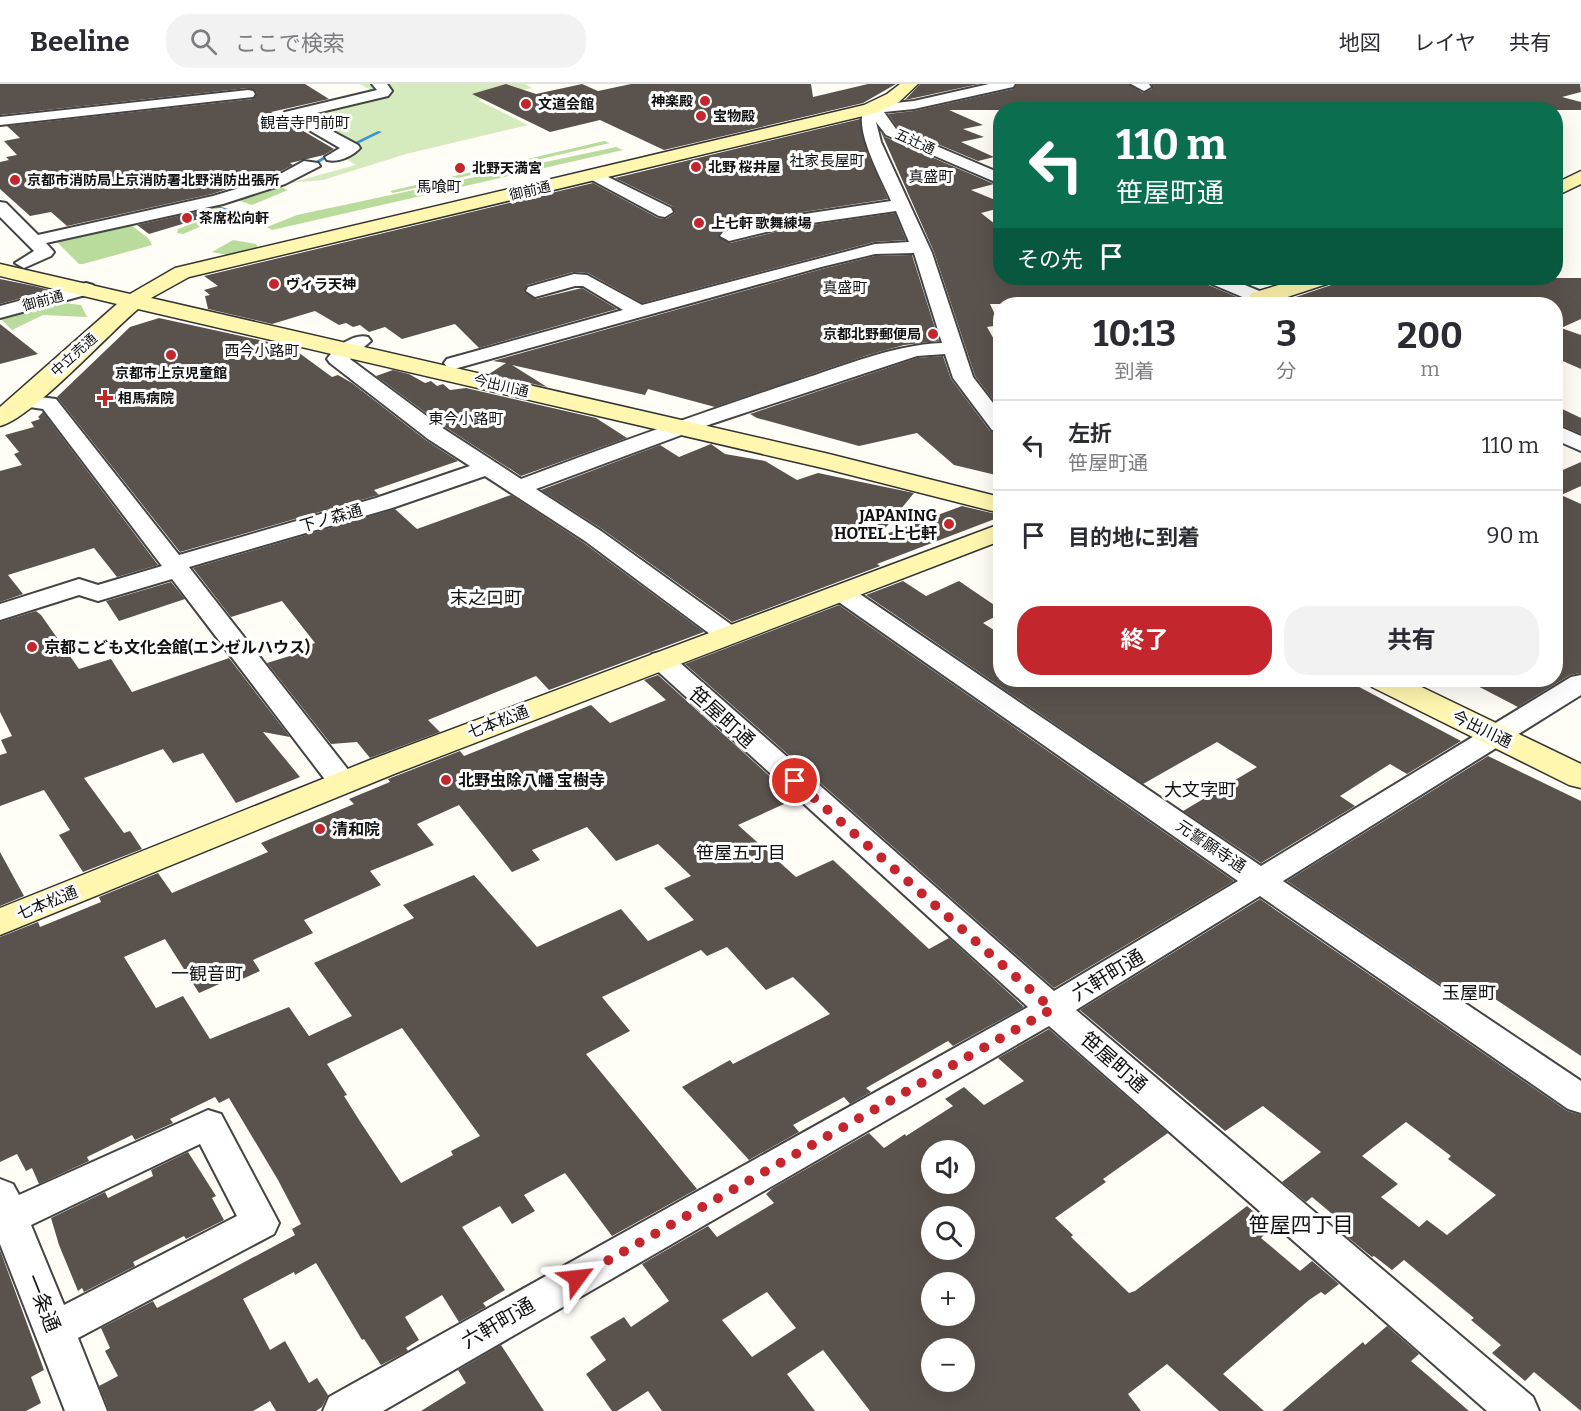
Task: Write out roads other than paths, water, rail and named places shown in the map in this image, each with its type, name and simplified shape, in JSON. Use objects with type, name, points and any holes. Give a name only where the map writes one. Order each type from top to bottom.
[{"type":"street","points":[[333,157],[352,148],[284,113],[383,93],[385,91],[379,84]]},
{"type":"street","name":"御前通","points":[[141,295],[159,281],[182,272],[870,110],[893,98],[910,84]]},
{"type":"street","points":[[993,416],[963,378],[920,247],[873,142],[868,120],[870,110],[914,105],[1008,84]]},
{"type":"street","points":[[0,121],[248,94]]},
{"type":"street","name":"五辻通","points":[[870,110],[879,115],[891,132],[905,140],[993,176]]},
{"type":"street","points":[[873,142],[884,138],[905,140]]},
{"type":"street","points":[[34,241],[217,200],[279,181],[304,166],[312,166]]},
{"type":"street","points":[[596,176],[665,212]]},
{"type":"street","points":[[1563,186],[1581,177]]},
{"type":"street","points":[[729,236],[791,221],[902,205]]},
{"type":"street","points":[[1,210],[45,252],[24,263]]},
{"type":"street","points":[[454,363],[816,263],[875,249],[920,247]]},
{"type":"street","name":"今出川通","points":[[0,258],[141,295],[993,503]]},
{"type":"street","name":"今出川通","points":[[0,270],[86,289],[141,295]]},
{"type":"street","points":[[535,291],[574,280],[586,281],[640,312]]},
{"type":"street","points":[[1228,285],[1253,297]]},
{"type":"street","points":[[1275,297],[1305,285]]},
{"type":"street","name":"御前通","points":[[0,312],[86,289]]},
{"type":"street","name":"中立売通","points":[[0,418],[23,401],[141,295]]},
{"type":"street","points":[[355,346],[337,359],[436,434],[593,536],[727,634]]},
{"type":"street","name":"今出川通","points":[[355,346],[454,363],[993,487]]},
{"type":"street","points":[[520,487],[703,419],[915,350],[952,348]]},
{"type":"street","points":[[23,401],[50,403],[343,783]]},
{"type":"street","points":[[1563,435],[1581,444]]},
{"type":"street","name":"下ノ森通","points":[[0,612],[79,587],[98,593],[488,467]]},
{"type":"street","name":"七本松通","points":[[0,922],[343,783],[727,634],[842,593],[993,535]]},
{"type":"street","name":"元誓願寺通","points":[[842,593],[1025,721],[1581,1099]]},
{"type":"street","name":"笹屋町通","points":[[661,660],[1052,1009],[1518,1411]]},
{"type":"street","name":"六軒町通","points":[[344,1411],[1052,1009],[1264,882],[1503,729],[1581,683]]},
{"type":"street","name":"今出川通","points":[[1400,687],[1503,729],[1581,754]]},
{"type":"street","name":"今出川通","points":[[1437,687],[1581,777]]},
{"type":"street","points":[[5,1207],[208,1124],[260,1223],[54,1330]]},
{"type":"street","name":"一条通","points":[[5,1207],[87,1411]]},
{"type":"waterway","points":[[345,148],[380,132]]},
{"type":"waterway","points":[[305,169],[333,153]]},
{"type":"waterway","points":[[213,205],[229,210]]},
{"type":"place","name":"神楽殿","points":[[705,101]]},
{"type":"place","name":"文道会館","points":[[526,104]]},
{"type":"place","name":"宝物殿","points":[[701,116]]},
{"type":"place","name":"北野 桜井屋","points":[[696,167]]},
{"type":"place","name":"北野天満宮","points":[[460,168]]},
{"type":"place","name":"京都市消防局上京消防署北野消防出張所","points":[[15,180]]},
{"type":"place","name":"茶席松向軒","points":[[187,218]]},
{"type":"place","name":"上七軒 歌舞練場","points":[[699,223]]},
{"type":"place","name":"ヴィラ天神","points":[[274,284]]},
{"type":"place","name":"京都北野郵便局","points":[[933,334]]},
{"type":"place","name":"京都市上京児童館","points":[[171,355]]},
{"type":"place","name":"相馬病院","points":[[105,398]]},
{"type":"place","name":"JAPANING HOTEL 上七軒","points":[[949,524]]},
{"type":"place","name":"京都こども文化会館(エンゼルハウス)","points":[[32,647]]},
{"type":"place","name":"北野虫除八幡 宝樹寺","points":[[446,780]]},
{"type":"place","name":"清和院","points":[[320,829]]},
{"type":"district","name":"観音寺門前町","points":[[305,123]]},
{"type":"district","name":"社家長屋町","points":[[827,161]]},
{"type":"district","name":"真盛町","points":[[931,177]]},
{"type":"district","name":"馬喰町","points":[[439,187]]},
{"type":"district","name":"真盛町","points":[[845,288]]},
{"type":"district","name":"西今小路町","points":[[262,351]]},
{"type":"district","name":"東今小路町","points":[[466,419]]},
{"type":"district","name":"末之口町","points":[[486,598]]},
{"type":"district","name":"大文字町","points":[[1200,790]]},
{"type":"district","name":"笹屋五丁目","points":[[741,853]]},
{"type":"district","name":"一観音町","points":[[207,974]]},
{"type":"district","name":"玉屋町","points":[[1469,993]]},
{"type":"district","name":"笹屋四丁目","points":[[1301,1225]]}]
